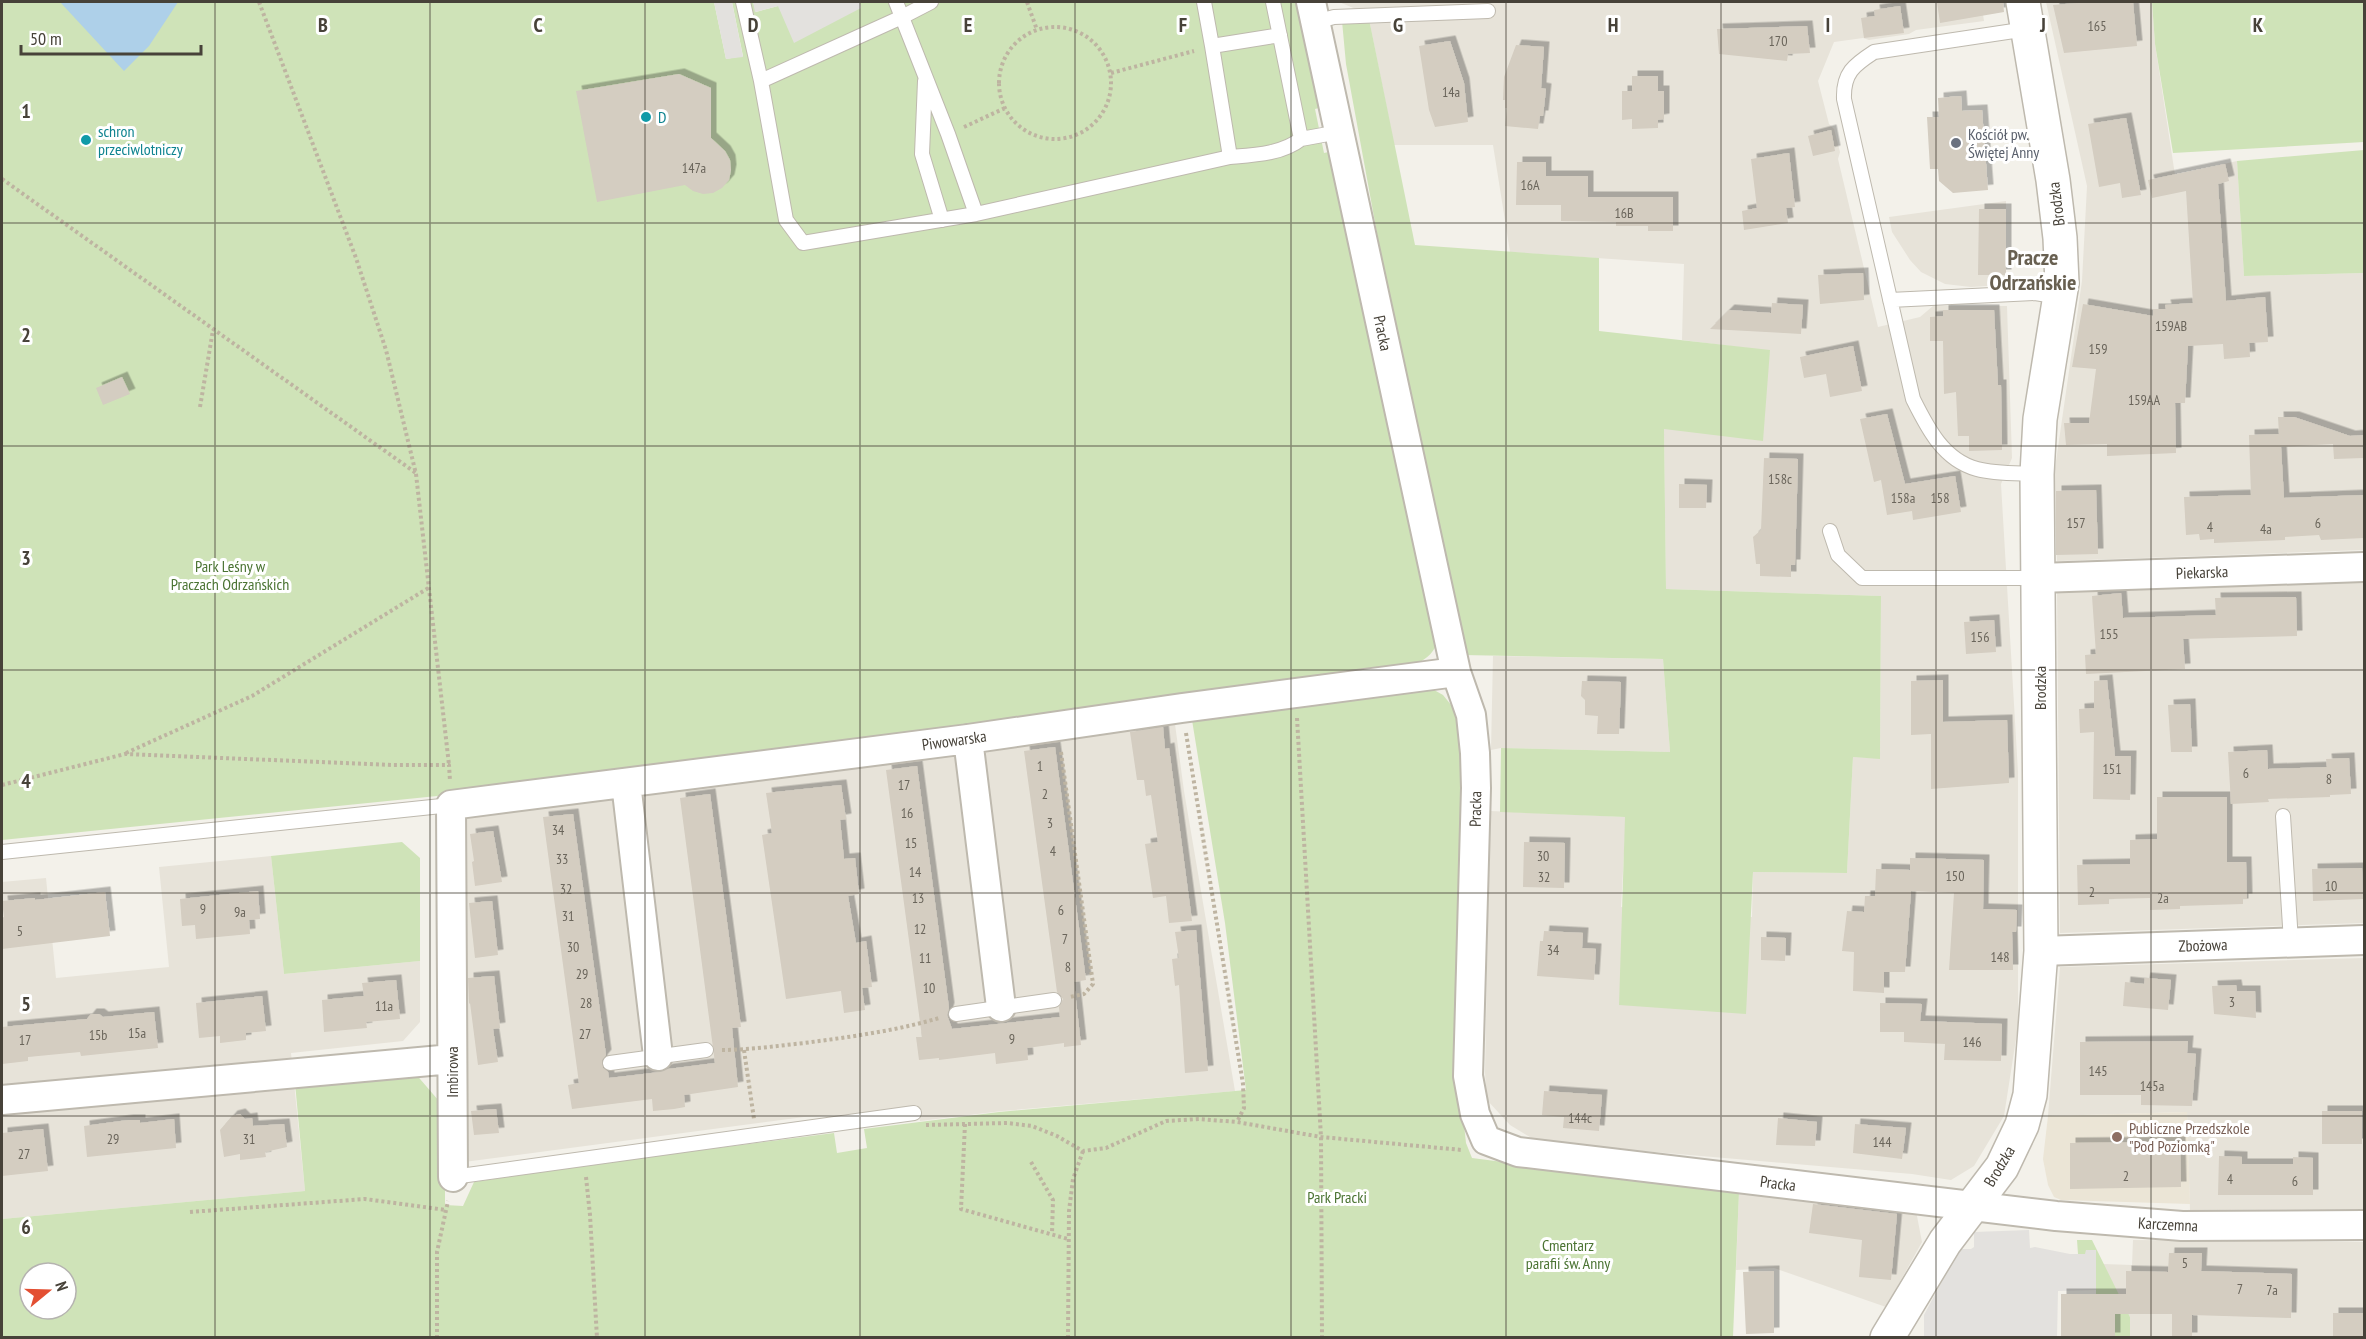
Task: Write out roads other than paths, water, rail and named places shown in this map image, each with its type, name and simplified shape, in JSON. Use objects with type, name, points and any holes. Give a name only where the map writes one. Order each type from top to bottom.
[{"type":"street","name":"Pracka","points":[[1313,12],[1456,672],[1471,715],[1476,788],[1468,1076],[1475,1114],[1486,1140],[1518,1152],[1972,1207]]},
{"type":"street","name":"Brodzka","points":[[1887,1338],[1945,1242],[1990,1185],[2012,1149],[2030,1095],[2041,951],[2040,578],[2037,474],[2040,418],[2061,297],[2060,238],[2053,180],[2025,15]]},
{"type":"street","name":"Piekarska","points":[[2040,578],[2364,567]]},
{"type":"street","name":"Piwowarska","points":[[450,805],[968,739],[1456,672]]},
{"type":"street","points":[[968,739],[1001,1007]]},
{"type":"street","points":[[626,783],[658,1056]]},
{"type":"street","name":"Imbirowa","points":[[450,805],[453,1177]]},
{"type":"street","name":"Zbożowa","points":[[2041,951],[2364,940]]},
{"type":"street","points":[[2,1100],[452,1059]]},
{"type":"street","name":"Karczemna","points":[[1972,1207],[2182,1226],[2364,1225]]},
{"type":"lane","points":[[743,2],[786,220],[803,243],[976,214],[1230,157],[1271,152],[1292,146],[1301,139],[1339,132]]},
{"type":"lane","points":[[896,2],[948,134],[976,214]]},
{"type":"lane","points":[[760,81],[931,2]]},
{"type":"lane","points":[[1204,2],[1230,157]]},
{"type":"lane","points":[[1273,2],[1301,139]]},
{"type":"lane","points":[[1313,12],[1334,17],[1488,11]]},
{"type":"lane","points":[[2025,15],[1874,52],[1855,64],[1843,84],[1844,99],[1913,399],[1931,434],[1954,458],[1976,469],[2037,474]]},
{"type":"lane","points":[[1212,46],[1280,35]]},
{"type":"lane","points":[[925,76],[922,154],[942,220]]},
{"type":"lane","points":[[1890,300],[2035,293],[2061,297]]},
{"type":"lane","points":[[1830,531],[1838,555],[1862,578],[2040,578]]},
{"type":"lane","points":[[2,852],[450,805]]},
{"type":"lane","points":[[2283,816],[2291,942]]},
{"type":"lane","points":[[956,1014],[1054,1000]]},
{"type":"lane","points":[[610,1063],[706,1050]]},
{"type":"lane","points":[[453,1177],[908,1114]]},
{"type":"water","points":[[60,2],[178,2],[149,46],[124,71]]},
{"type":"place","name":"D","points":[[646,117]]},
{"type":"place","name":"schron przeciwlotniczy","points":[[86,140]]},
{"type":"place","name":"Kościół pw. Świętej Anny","points":[[1956,143]]},
{"type":"place","name":"Publiczne Przedszkole \"Pod Poziomką\"","points":[[2117,1137]]},
{"type":"district","name":"Pracze Odrzańskie","points":[[2033,270]]},
{"type":"park label","name":"Park Leśny w Praczach Odrzańskich","points":[[230,575]]},
{"type":"park label","name":"Park Pracki","points":[[1337,1197]]},
{"type":"park label","name":"Cmentarz parafii św. Anny","points":[[1568,1254]]}]
